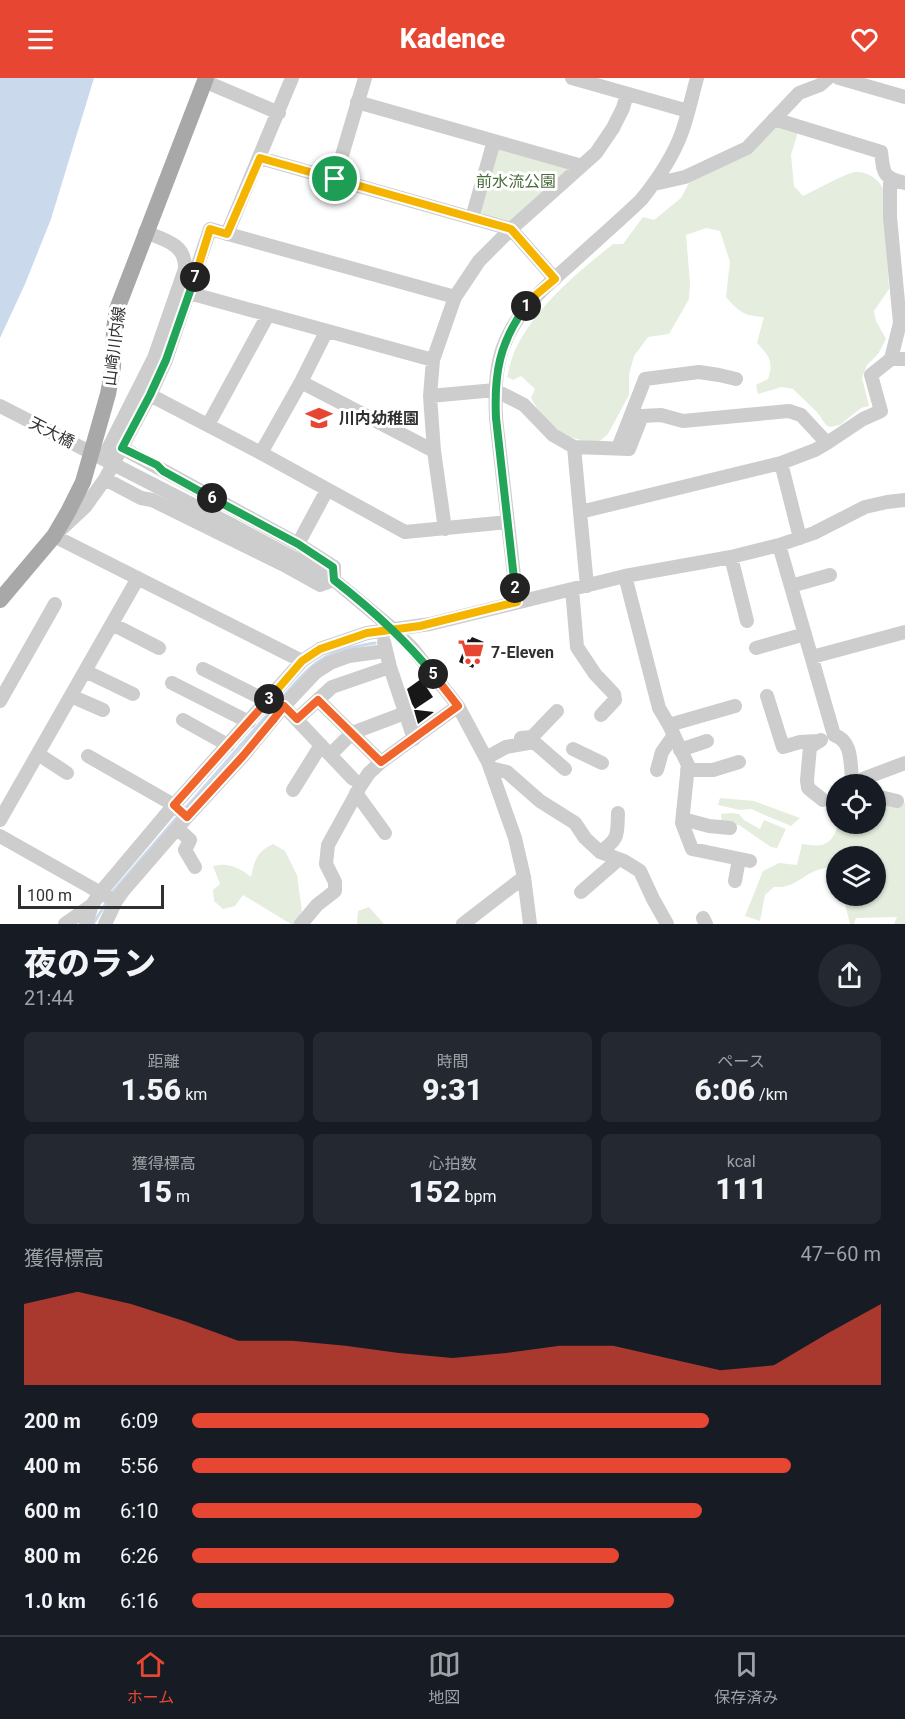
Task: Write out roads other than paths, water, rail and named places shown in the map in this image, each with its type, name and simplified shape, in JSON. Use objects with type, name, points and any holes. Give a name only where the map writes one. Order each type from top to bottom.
[{"type":"main road","name":"山崎川内線","points":[[0,600],[54,536],[83,483],[108,394],[113,367],[117,309],[205,80]]},
{"type":"street","points":[[227,234],[292,78]]},
{"type":"street","points":[[335,179],[364,78]]},
{"type":"street","points":[[572,78],[688,111]]},
{"type":"street","points":[[517,602],[496,418],[495,390],[502,350],[510,331],[528,303],[642,200],[654,184],[672,155],[682,132],[697,78]]},
{"type":"street","points":[[654,184],[685,177],[747,148],[799,93],[828,78]]},
{"type":"street","points":[[838,78],[858,80],[905,97]]},
{"type":"street","points":[[205,80],[279,113]]},
{"type":"street","points":[[445,529],[434,452],[430,396],[433,360],[455,297],[479,261],[511,229],[596,153],[614,128],[627,94]]},
{"type":"street","points":[[357,102],[582,166]]},
{"type":"street","points":[[774,119],[881,152],[883,171],[890,179],[905,183]]},
{"type":"street","points":[[472,218],[494,141]]},
{"type":"street","points":[[260,158],[511,229],[555,279]]},
{"type":"street","points":[[580,512],[781,463],[815,450],[863,419],[881,411],[871,375],[898,359],[900,323],[890,217],[890,179]]},
{"type":"street","points":[[302,661],[54,536],[85,507],[105,479],[150,395],[166,360],[210,229],[455,297]]},
{"type":"street","points":[[103,459],[154,358],[183,277],[186,262],[181,250],[174,244],[145,232]]},
{"type":"street","points":[[189,293],[433,360]]},
{"type":"street","points":[[208,425],[268,315]]},
{"type":"street","points":[[261,453],[326,332]]},
{"type":"street","points":[[618,448],[645,379],[699,372],[736,379]]},
{"type":"street","points":[[301,382],[434,452]]},
{"type":"street","points":[[430,396],[495,390],[524,405],[553,435],[574,447],[629,449],[642,416],[661,415],[683,421],[789,411],[801,415],[827,443]]},
{"type":"street","points":[[150,395],[405,532],[508,522]]},
{"type":"street","name":"天大橋","points":[[0,406],[334,580]]},
{"type":"street","points":[[574,447],[587,586]]},
{"type":"street","points":[[122,448],[157,465],[163,471],[298,544],[333,567],[334,580],[388,631],[413,649],[458,706],[486,759],[515,838],[524,877],[530,924]]},
{"type":"street","points":[[781,463],[800,538]]},
{"type":"street","points":[[105,479],[141,498],[152,500],[193,520],[320,585],[334,580]]},
{"type":"street","points":[[298,544],[327,490]]},
{"type":"street","points":[[65,924],[98,898],[174,805],[302,661],[320,649],[367,633],[430,624],[625,576],[731,557],[779,545],[814,533],[865,507],[905,500]]},
{"type":"street","points":[[779,545],[834,735]]},
{"type":"street","points":[[731,557],[747,621]]},
{"type":"street","points":[[791,586],[830,575]]},
{"type":"street","points":[[625,576],[659,708],[688,765],[682,823],[686,848],[744,860],[735,881]]},
{"type":"street","points":[[0,820],[138,578]]},
{"type":"street","points":[[572,589],[577,647],[595,674],[614,694],[615,700],[601,715]]},
{"type":"street","points":[[0,701],[55,604]]},
{"type":"street","points":[[112,624],[159,648]]},
{"type":"street","points":[[388,631],[385,651],[414,739]]},
{"type":"street","points":[[812,657],[905,632]]},
{"type":"street","points":[[756,648],[805,633]]},
{"type":"street","points":[[105,924],[116,901],[316,672],[330,663],[349,656],[385,651]]},
{"type":"street","points":[[297,719],[332,687],[390,667]]},
{"type":"street","points":[[203,669],[284,706],[321,745],[354,786],[385,833]]},
{"type":"street","points":[[85,671],[133,694]]},
{"type":"street","points":[[172,683],[249,722]]},
{"type":"street","points":[[71,696],[103,711]]},
{"type":"street","points":[[767,696],[783,747],[800,742],[818,741]]},
{"type":"street","points":[[318,700],[381,762]]},
{"type":"street","points":[[657,770],[671,730],[735,705]]},
{"type":"street","points":[[301,924],[317,905],[335,891],[335,882],[326,864],[328,845],[354,786],[381,762],[458,706]]},
{"type":"street","points":[[486,759],[503,740],[532,736],[557,711]]},
{"type":"street","points":[[335,750],[352,733],[405,713]]},
{"type":"street","points":[[183,720],[228,745]]},
{"type":"street","points":[[823,800],[808,788],[810,747],[834,735],[841,737],[849,751],[852,774]]},
{"type":"street","points":[[680,750],[706,741]]},
{"type":"street","points":[[486,759],[507,747],[534,742],[562,767],[575,747],[602,763]]},
{"type":"street","points":[[293,790],[321,745]]},
{"type":"street","points":[[38,754],[67,772]]},
{"type":"street","points":[[88,756],[174,805],[187,817]]},
{"type":"street","points":[[486,759],[507,772],[540,801],[574,823],[585,838],[600,852],[619,859],[640,871],[667,924]]},
{"type":"street","points":[[687,770],[714,770],[739,762]]},
{"type":"street","points":[[877,774],[905,763]]},
{"type":"street","points":[[886,798],[897,801]]},
{"type":"street","points":[[600,852],[612,844],[617,836],[618,813]]},
{"type":"street","points":[[683,819],[709,826],[730,828]]},
{"type":"street","points":[[178,829],[190,840],[185,850],[195,867]]},
{"type":"street","points":[[0,836],[98,898],[116,901]]},
{"type":"street","points":[[581,892],[619,859]]},
{"type":"street","points":[[463,924],[524,877]]},
{"type":"street","points":[[86,924],[98,898]]},
{"type":"water","points":[[0,78],[94,78],[51,219],[0,338]]},
{"type":"waterway","points":[[282,698],[303,674],[322,659],[344,650],[375,643]]},
{"type":"waterway","points":[[184,810],[276,705]]},
{"type":"waterway","points":[[111,894],[179,815]]},
{"type":"waterway","points":[[93,924],[108,900]]},
{"type":"place","name":"川内幼稚園","points":[[319,418]]},
{"type":"place","name":"7-Eleven","points":[[471,652]]},
{"type":"park label","name":"前水流公園","points":[[516,181]]}]
